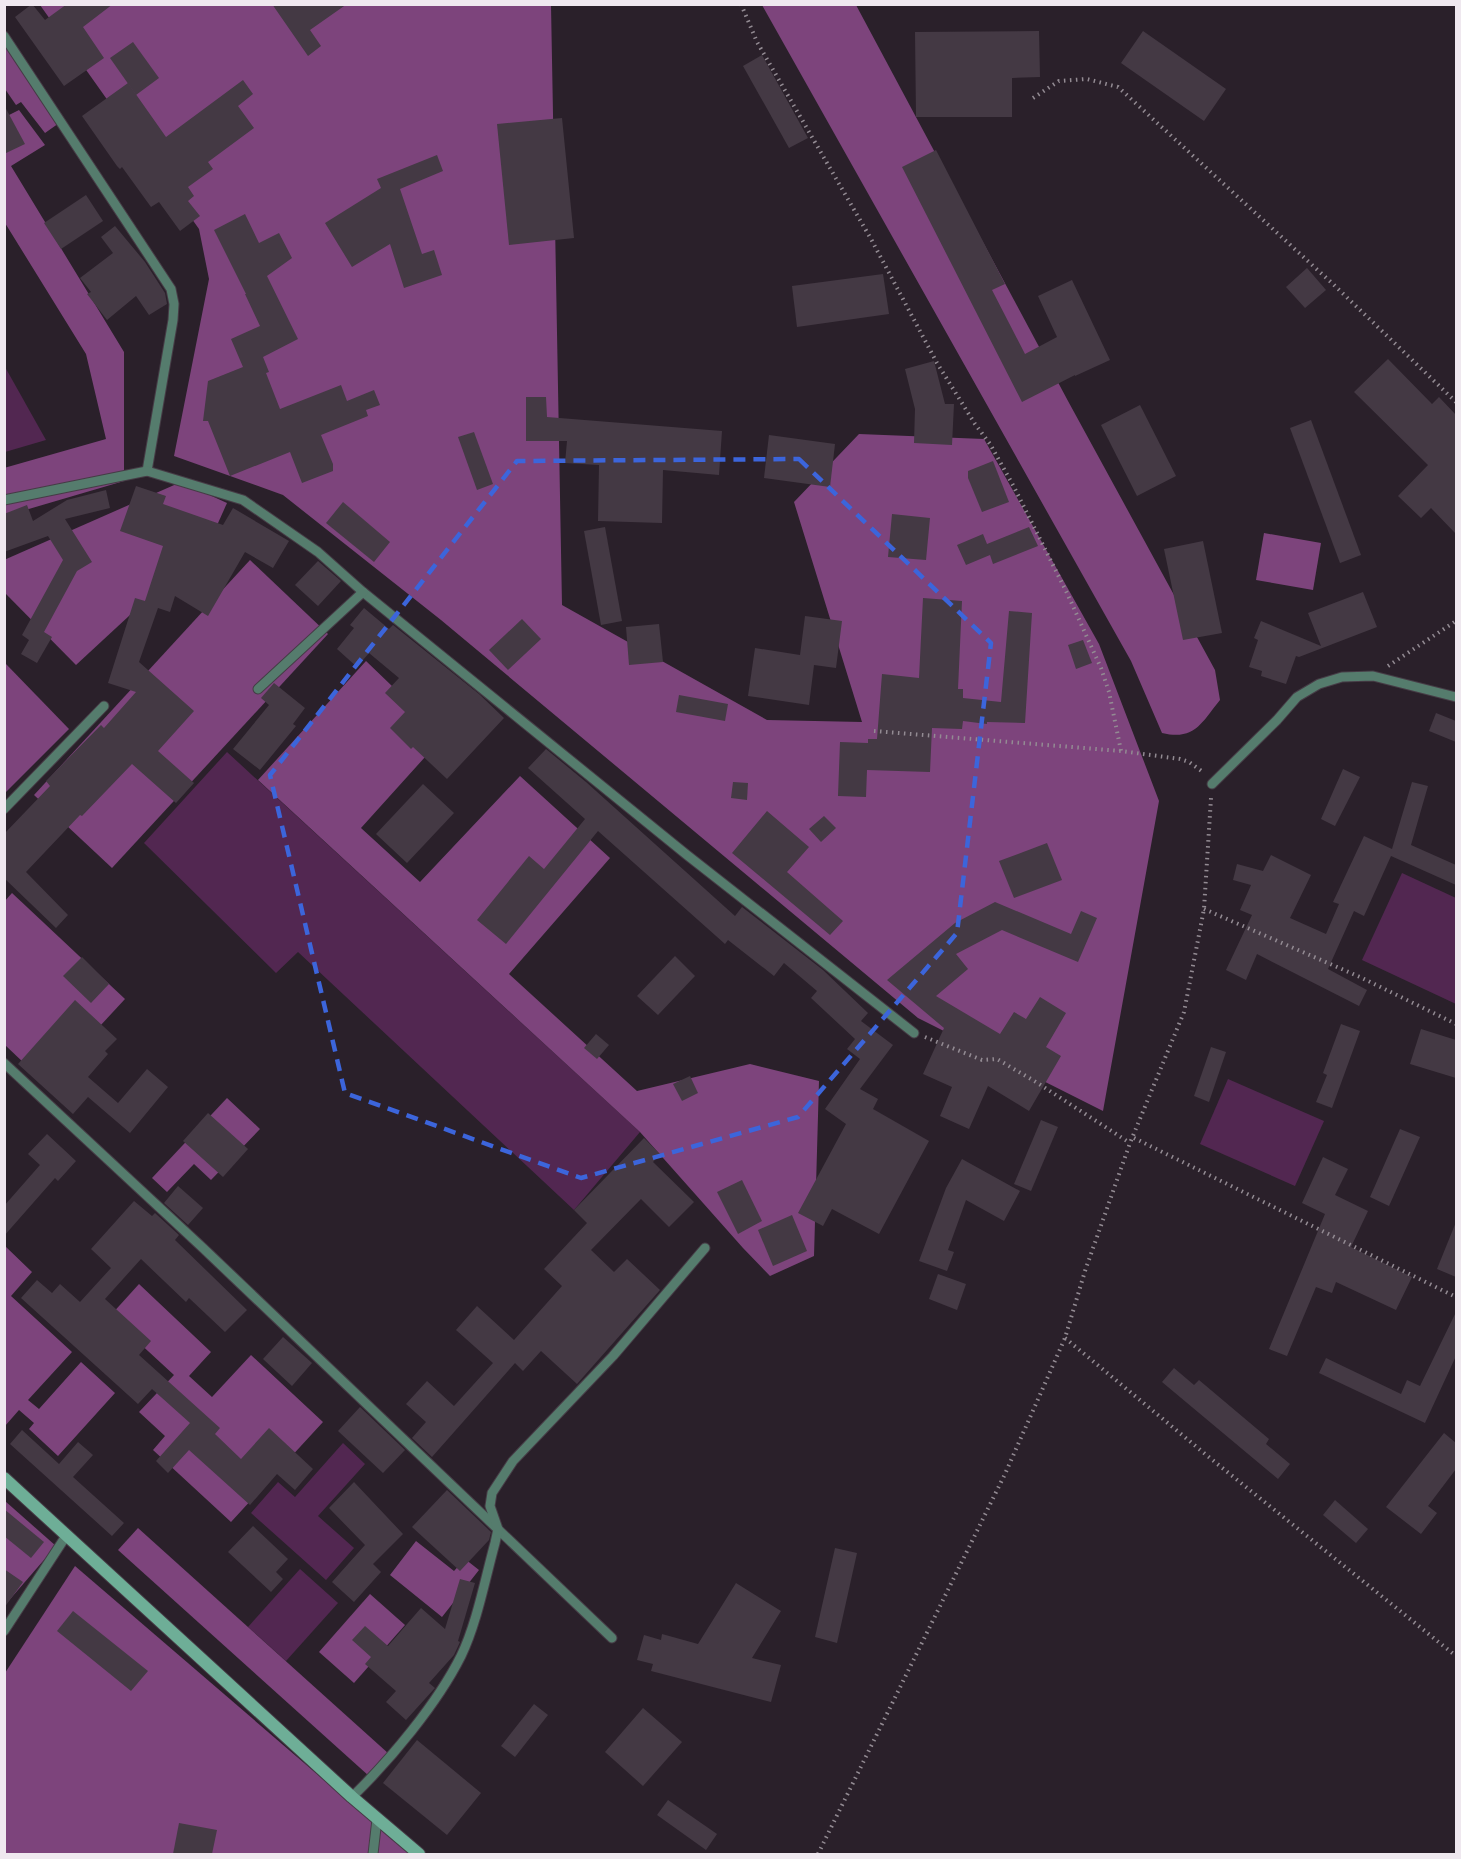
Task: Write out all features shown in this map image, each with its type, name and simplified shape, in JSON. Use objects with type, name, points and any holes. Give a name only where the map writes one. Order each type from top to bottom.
[{"type":"street","points":[[4,1478],[352,1797],[419,1854]]},
{"type":"lane","points":[[4,36],[171,289],[174,304],[173,320],[147,471]]},
{"type":"lane","points":[[4,500],[147,471],[243,500],[318,552],[363,592],[687,855],[914,1033]]},
{"type":"lane","points":[[258,689],[363,592]]},
{"type":"lane","points":[[1212,784],[1297,697],[1319,684],[1342,677],[1372,676],[1456,697]]},
{"type":"lane","points":[[4,808],[104,706]]},
{"type":"lane","points":[[4,1063],[612,1638]]},
{"type":"lane","points":[[352,1797],[392,1755],[441,1690],[461,1657],[498,1529],[490,1506],[492,1493],[513,1461],[613,1356],[705,1248]]},
{"type":"lane","points":[[4,1631],[66,1536]]},
{"type":"lane","points":[[373,1854],[377,1819]]},
{"type":"path","points":[[741,4],[757,42],[871,239],[937,363],[990,444],[1014,487],[1101,668],[1109,692],[1121,751]]},
{"type":"path","points":[[1033,98],[1059,81],[1087,79],[1118,87],[1334,285],[1456,402]]},
{"type":"path","points":[[1372,676],[1456,621]]},
{"type":"path","points":[[818,1854],[1005,1474],[1065,1338],[1084,1271],[1130,1143],[1184,1012],[1204,909],[1212,784],[1200,769],[1189,762],[1170,757],[874,731]]},
{"type":"path","points":[[1204,909],[1360,977],[1456,1024]]},
{"type":"path","points":[[914,1033],[982,1060],[997,1059],[1130,1143]]},
{"type":"path","points":[[1134,1138],[1456,1297]]},
{"type":"path","points":[[1065,1338],[1456,1656]]},
{"type":"highlighted area","points":[[799,459],[991,643],[957,933],[798,1117],[581,1178],[345,1093],[270,775],[517,461]]},
{"type":"shaded area","points":[[40,5],[551,5],[562,605],[767,720],[862,722],[794,502],[859,434],[984,439],[1099,644],[1159,801],[1103,1111],[918,1018],[441,620],[283,495],[174,456],[209,279],[199,229]]},
{"type":"shaded area","points":[[762,5],[856,5],[1215,670],[1220,700],[1197,728],[1182,734],[1162,733],[1131,661]]},
{"type":"shaded area","points":[[4,42],[62,121],[45,133],[21,102],[16,105],[5,89]]},
{"type":"shaded area","points":[[19,110],[45,145],[11,166],[124,352],[124,481],[5,516],[4,468],[106,439],[86,354],[5,223],[5,117]]},
{"type":"shaded area","points":[[5,367],[46,440],[4,452]]},
{"type":"shaded area","points":[[181,482],[227,503],[210,541],[76,665],[5,593],[4,560]]},
{"type":"shaded area","points":[[1264,533],[1321,543],[1313,590],[1256,580]]},
{"type":"shaded area","points":[[250,560],[328,634],[112,868],[34,795]]},
{"type":"shaded area","points":[[366,661],[444,736],[361,828],[420,882],[520,776],[610,858],[509,974],[637,1091],[750,1064],[819,1081],[814,1256],[770,1276],[640,1132],[258,780]]},
{"type":"shaded area","points":[[5,663],[69,729],[5,793]]},
{"type":"shaded area","points":[[227,752],[640,1132],[574,1210],[298,952],[276,973],[144,843]]},
{"type":"shaded area","points":[[1402,873],[1456,898],[1456,1004],[1362,960]]},
{"type":"shaded area","points":[[12,893],[125,999],[62,1067],[25,1064],[5,1045],[4,902]]},
{"type":"shaded area","points":[[1228,1079],[1324,1121],[1295,1186],[1200,1144]]},
{"type":"shaded area","points":[[227,1098],[260,1129],[211,1180],[194,1164],[167,1192],[152,1178]]},
{"type":"shaded area","points":[[5,1246],[32,1272],[11,1296],[72,1352],[28,1400],[39,1409],[81,1362],[115,1393],[58,1456],[29,1429],[34,1423],[19,1410],[5,1426]]},
{"type":"shaded area","points":[[139,1284],[211,1352],[189,1376],[212,1397],[251,1355],[323,1422],[231,1522],[153,1450],[165,1436],[139,1412],[174,1375],[110,1316]]},
{"type":"shaded area","points":[[343,1443],[365,1464],[318,1516],[354,1548],[326,1580],[251,1513],[278,1482],[295,1497]]},
{"type":"shaded area","points":[[5,1501],[56,1546],[5,1605]]},
{"type":"shaded area","points":[[138,1528],[389,1754],[369,1776],[118,1550]]},
{"type":"shaded area","points":[[416,1541],[454,1571],[465,1559],[479,1570],[442,1617],[390,1575]]},
{"type":"shaded area","points":[[75,1566],[410,1854],[5,1854],[5,1673]]},
{"type":"shaded area","points":[[300,1569],[338,1603],[286,1661],[248,1627]]},
{"type":"shaded area","points":[[370,1594],[405,1625],[354,1683],[319,1652]]},
{"type":"building","points":[[32,4],[45,20],[67,4],[113,4],[83,27],[104,58],[64,86],[15,17]]},
{"type":"building","points":[[272,4],[347,4],[310,30],[321,46],[308,56]]},
{"type":"building","points":[[1039,31],[1040,77],[1012,78],[1012,117],[916,117],[915,32]]},
{"type":"building","points":[[1143,31],[1226,89],[1204,121],[1121,63]]},
{"type":"building","points":[[133,42],[159,78],[136,95],[110,58]]},
{"type":"building","points":[[762,55],[808,138],[789,148],[743,66]]},
{"type":"building","points":[[243,80],[253,94],[238,106],[254,128],[208,162],[213,169],[188,187],[194,196],[188,201],[200,216],[180,231],[159,202],[151,207],[122,167],[120,169],[117,166],[82,116],[128,83],[166,137]]},
{"type":"building","points":[[4,105],[25,144],[4,154]]},
{"type":"building","points":[[562,118],[574,238],[509,245],[497,124]]},
{"type":"building","points":[[936,150],[1005,284],[992,290],[1025,354],[1057,337],[1038,296],[1072,280],[1110,360],[1022,402],[902,167]]},
{"type":"building","points":[[437,155],[443,171],[400,189],[422,254],[434,250],[442,275],[404,288],[390,244],[352,267],[325,223],[381,188],[377,179]]},
{"type":"building","points":[[86,195],[103,221],[61,249],[44,223]]},
{"type":"building","points":[[245,214],[259,243],[279,233],[292,258],[267,276],[298,339],[263,357],[269,372],[266,373],[280,409],[341,385],[347,401],[374,390],[380,405],[366,410],[368,416],[321,435],[333,464],[333,471],[302,483],[290,452],[230,476],[208,421],[203,421],[208,381],[243,367],[231,339],[260,326],[214,230]]},
{"type":"building","points":[[115,226],[145,262],[165,293],[167,304],[149,315],[136,296],[107,320],[87,294],[91,292],[80,278],[113,253],[101,237]]},
{"type":"building","points":[[1307,268],[1326,290],[1305,308],[1286,287]]},
{"type":"building","points":[[883,274],[889,314],[797,327],[792,286]]},
{"type":"building","points":[[1388,359],[1432,404],[1439,397],[1456,415],[1456,534],[1431,508],[1421,518],[1398,496],[1428,465],[1354,392]]},
{"type":"building","points":[[934,361],[945,404],[954,404],[952,445],[914,443],[915,409],[905,369]]},
{"type":"building","points":[[526,397],[546,397],[547,417],[722,431],[719,475],[663,470],[662,523],[598,521],[599,465],[565,463],[567,441],[526,441]]},
{"type":"building","points":[[1140,405],[1176,476],[1137,496],[1101,425]]},
{"type":"building","points":[[1311,420],[1361,555],[1340,563],[1290,428]]},
{"type":"building","points":[[474,432],[493,484],[477,490],[458,437]]},
{"type":"building","points":[[769,435],[835,444],[830,487],[764,478]]},
{"type":"building","points":[[993,461],[1009,502],[982,512],[968,478],[968,471]]},
{"type":"building","points":[[136,486],[166,496],[163,504],[223,525],[233,508],[289,541],[273,568],[245,552],[208,616],[175,596],[170,612],[158,608],[139,662],[194,711],[158,751],[194,783],[176,803],[132,764],[82,816],[80,815],[26,872],[68,915],[56,928],[4,878],[4,834],[50,786],[46,781],[101,725],[104,728],[136,692],[108,683],[135,598],[145,601],[163,546],[120,531]]},
{"type":"building","points":[[106,490],[110,508],[65,519],[92,562],[77,571],[44,632],[52,637],[37,663],[21,654],[29,640],[22,635],[63,560],[48,536],[4,552],[4,514],[27,505],[33,521],[67,500]]},
{"type":"building","points":[[343,502],[390,542],[374,562],[326,523]]},
{"type":"building","points":[[892,514],[930,518],[926,560],[888,557]]},
{"type":"building","points":[[605,527],[622,621],[601,625],[584,531]]},
{"type":"building","points":[[1029,527],[1038,546],[993,564],[990,555],[966,565],[957,545],[983,534],[987,544]]},
{"type":"building","points":[[1203,541],[1222,633],[1183,640],[1164,549]]},
{"type":"building","points":[[318,561],[341,581],[318,606],[295,585]]},
{"type":"building","points":[[1363,592],[1377,627],[1299,657],[1296,656],[1286,684],[1261,676],[1262,671],[1249,667],[1258,640],[1254,638],[1261,621],[1321,646],[1308,613]]},
{"type":"building","points":[[923,598],[962,601],[958,689],[963,689],[963,698],[1001,702],[1009,611],[1032,613],[1025,723],[987,722],[987,724],[963,721],[962,729],[932,728],[930,772],[867,770],[866,797],[838,796],[840,742],[868,743],[868,739],[877,739],[882,674],[919,678]]},
{"type":"building","points":[[364,608],[389,629],[393,625],[479,694],[504,718],[447,779],[390,728],[405,712],[385,693],[399,678],[369,653],[357,667],[337,649],[354,628],[350,625]]},
{"type":"building","points":[[805,616],[842,621],[836,668],[814,665],[809,705],[748,696],[755,648],[800,655]]},
{"type":"building","points":[[522,619],[541,639],[508,670],[489,650]]},
{"type":"building","points":[[659,624],[663,662],[629,665],[626,627]]},
{"type":"building","points":[[1083,640],[1092,663],[1076,669],[1068,645]]},
{"type":"building","points":[[274,683],[305,708],[293,724],[296,726],[260,770],[233,749],[269,705],[261,698]]},
{"type":"building","points":[[679,695],[728,704],[725,721],[676,712]]},
{"type":"building","points":[[1436,713],[1456,721],[1456,742],[1429,731]]},
{"type":"building","points":[[546,749],[735,916],[742,907],[823,970],[868,1013],[861,1021],[893,1045],[860,1089],[878,1099],[873,1109],[929,1141],[879,1234],[832,1209],[823,1226],[798,1213],[846,1124],[825,1109],[860,1059],[847,1049],[855,1039],[811,998],[817,991],[784,963],[774,976],[728,940],[725,944],[598,831],[506,944],[477,920],[529,856],[544,869],[585,819],[528,768]]},
{"type":"building","points":[[1343,769],[1360,777],[1335,826],[1321,819]]},
{"type":"building","points":[[733,782],[748,783],[747,800],[731,798]]},
{"type":"building","points":[[1412,782],[1428,786],[1411,845],[1456,865],[1456,885],[1391,856],[1364,916],[1354,911],[1328,969],[1367,990],[1359,1006],[1257,954],[1246,980],[1226,970],[1252,915],[1240,910],[1251,885],[1233,880],[1237,864],[1263,871],[1271,855],[1311,875],[1290,918],[1326,934],[1339,904],[1333,902],[1364,836],[1392,849]]},
{"type":"building","points":[[423,784],[454,813],[407,863],[376,834]]},
{"type":"building","points":[[767,811],[809,847],[787,872],[843,921],[830,935],[732,853]]},
{"type":"building","points":[[824,816],[836,828],[821,842],[809,829]]},
{"type":"building","points":[[1047,843],[1062,880],[1014,898],[999,861]]},
{"type":"building","points":[[995,902],[1071,934],[1081,911],[1097,918],[1078,962],[1002,930],[956,954],[968,969],[936,996],[1000,1034],[1014,1012],[1026,1019],[1040,997],[1066,1013],[1046,1047],[1061,1056],[1029,1111],[988,1086],[969,1129],[940,1116],[952,1087],[923,1074],[944,1028],[887,980],[955,923]]},
{"type":"building","points":[[675,956],[695,976],[658,1015],[637,996]]},
{"type":"building","points":[[82,957],[109,984],[91,1003],[63,976]]},
{"type":"building","points":[[75,1000],[117,1039],[105,1051],[108,1054],[88,1077],[118,1103],[147,1069],[168,1087],[130,1133],[88,1097],[73,1114],[18,1064]]},
{"type":"building","points":[[1341,1024],[1360,1031],[1332,1108],[1316,1102],[1327,1075],[1323,1073]]},
{"type":"building","points":[[1421,1029],[1456,1040],[1456,1078],[1410,1064]]},
{"type":"building","points":[[596,1034],[609,1045],[597,1059],[584,1048]]},
{"type":"building","points":[[1211,1047],[1226,1052],[1209,1102],[1194,1096]]},
{"type":"building","points":[[690,1076],[698,1093],[682,1101],[673,1084]]},
{"type":"building","points":[[208,1113],[248,1149],[223,1177],[183,1141]]},
{"type":"building","points":[[1041,1120],[1058,1127],[1031,1191],[1014,1184]]},
{"type":"building","points":[[1400,1129],[1420,1137],[1389,1206],[1370,1197]]},
{"type":"building","points":[[47,1134],[76,1161],[58,1181],[55,1178],[4,1236],[4,1206],[40,1165],[28,1154]]},
{"type":"building","points":[[644,1138],[660,1154],[653,1162],[694,1202],[669,1227],[641,1199],[591,1250],[614,1272],[627,1259],[660,1290],[577,1384],[541,1351],[523,1371],[515,1363],[432,1457],[412,1438],[426,1422],[406,1404],[427,1381],[454,1406],[493,1363],[456,1330],[477,1306],[514,1340],[562,1286],[544,1269],[587,1223],[574,1210]]},
{"type":"building","points":[[1323,1157],[1348,1169],[1335,1195],[1368,1211],[1351,1247],[1412,1277],[1396,1310],[1336,1282],[1332,1293],[1316,1287],[1287,1356],[1269,1349],[1325,1214],[1302,1203]]},
{"type":"building","points":[[962,1159],[1020,1191],[1004,1221],[966,1200],[948,1250],[954,1252],[947,1271],[919,1261],[946,1188]]},
{"type":"building","points":[[742,1180],[762,1221],[738,1234],[717,1192]]},
{"type":"building","points":[[178,1186],[203,1208],[188,1225],[164,1203]]},
{"type":"building","points":[[134,1201],[152,1216],[155,1213],[179,1235],[175,1240],[247,1310],[225,1332],[189,1298],[186,1302],[141,1259],[105,1299],[151,1341],[139,1355],[220,1428],[215,1434],[241,1459],[269,1428],[313,1469],[295,1490],[277,1474],[250,1505],[189,1450],[168,1473],[156,1461],[190,1423],[152,1389],[138,1404],[21,1298],[37,1280],[52,1293],[60,1284],[80,1302],[111,1268],[91,1249]]},
{"type":"building","points":[[792,1215],[807,1251],[773,1266],[758,1230]]},
{"type":"building","points":[[1456,1222],[1456,1277],[1437,1269]]},
{"type":"building","points":[[938,1274],[966,1284],[957,1310],[929,1299]]},
{"type":"building","points":[[1456,1312],[1456,1356],[1425,1423],[1319,1373],[1326,1358],[1401,1394],[1407,1380],[1420,1386]]},
{"type":"building","points":[[283,1337],[312,1363],[292,1386],[263,1359]]},
{"type":"building","points":[[1174,1368],[1194,1385],[1199,1380],[1269,1439],[1266,1444],[1290,1464],[1278,1479],[1162,1382]]},
{"type":"building","points":[[360,1407],[405,1450],[383,1473],[338,1431]]},
{"type":"building","points":[[22,1430],[59,1464],[78,1442],[93,1455],[73,1477],[124,1523],[112,1536],[10,1444]]},
{"type":"building","points":[[1444,1433],[1456,1443],[1456,1469],[1428,1506],[1437,1513],[1421,1534],[1386,1507]]},
{"type":"building","points":[[354,1482],[403,1534],[373,1564],[381,1572],[354,1602],[332,1582],[365,1545],[329,1508]]},
{"type":"building","points":[[447,1490],[491,1532],[489,1540],[460,1571],[412,1527]]},
{"type":"building","points":[[1335,1500],[1368,1529],[1356,1543],[1323,1515]]},
{"type":"building","points":[[4,1509],[44,1542],[31,1558],[4,1536]]},
{"type":"building","points":[[253,1526],[288,1559],[276,1572],[283,1579],[271,1592],[228,1552]]},
{"type":"building","points":[[835,1548],[857,1553],[837,1643],[815,1637]]},
{"type":"building","points":[[4,1569],[23,1582],[4,1608]]},
{"type":"building","points":[[460,1579],[475,1583],[458,1641],[460,1642],[454,1655],[429,1683],[435,1688],[406,1720],[386,1702],[396,1691],[365,1664],[371,1657],[352,1640],[365,1626],[388,1646],[421,1608],[445,1629]]},
{"type":"building","points":[[736,1583],[781,1611],[752,1658],[781,1665],[771,1702],[651,1671],[653,1664],[637,1660],[644,1635],[661,1640],[662,1634],[698,1644]]},
{"type":"building","points":[[73,1611],[148,1671],[131,1691],[57,1631]]},
{"type":"building","points":[[534,1704],[548,1715],[515,1757],[501,1746]]},
{"type":"building","points":[[643,1708],[682,1742],[643,1786],[605,1752]]},
{"type":"building","points":[[417,1740],[481,1793],[447,1835],[383,1783]]},
{"type":"building","points":[[668,1800],[717,1834],[706,1850],[657,1815]]},
{"type":"building","points":[[179,1823],[217,1830],[212,1854],[173,1854]]}]
